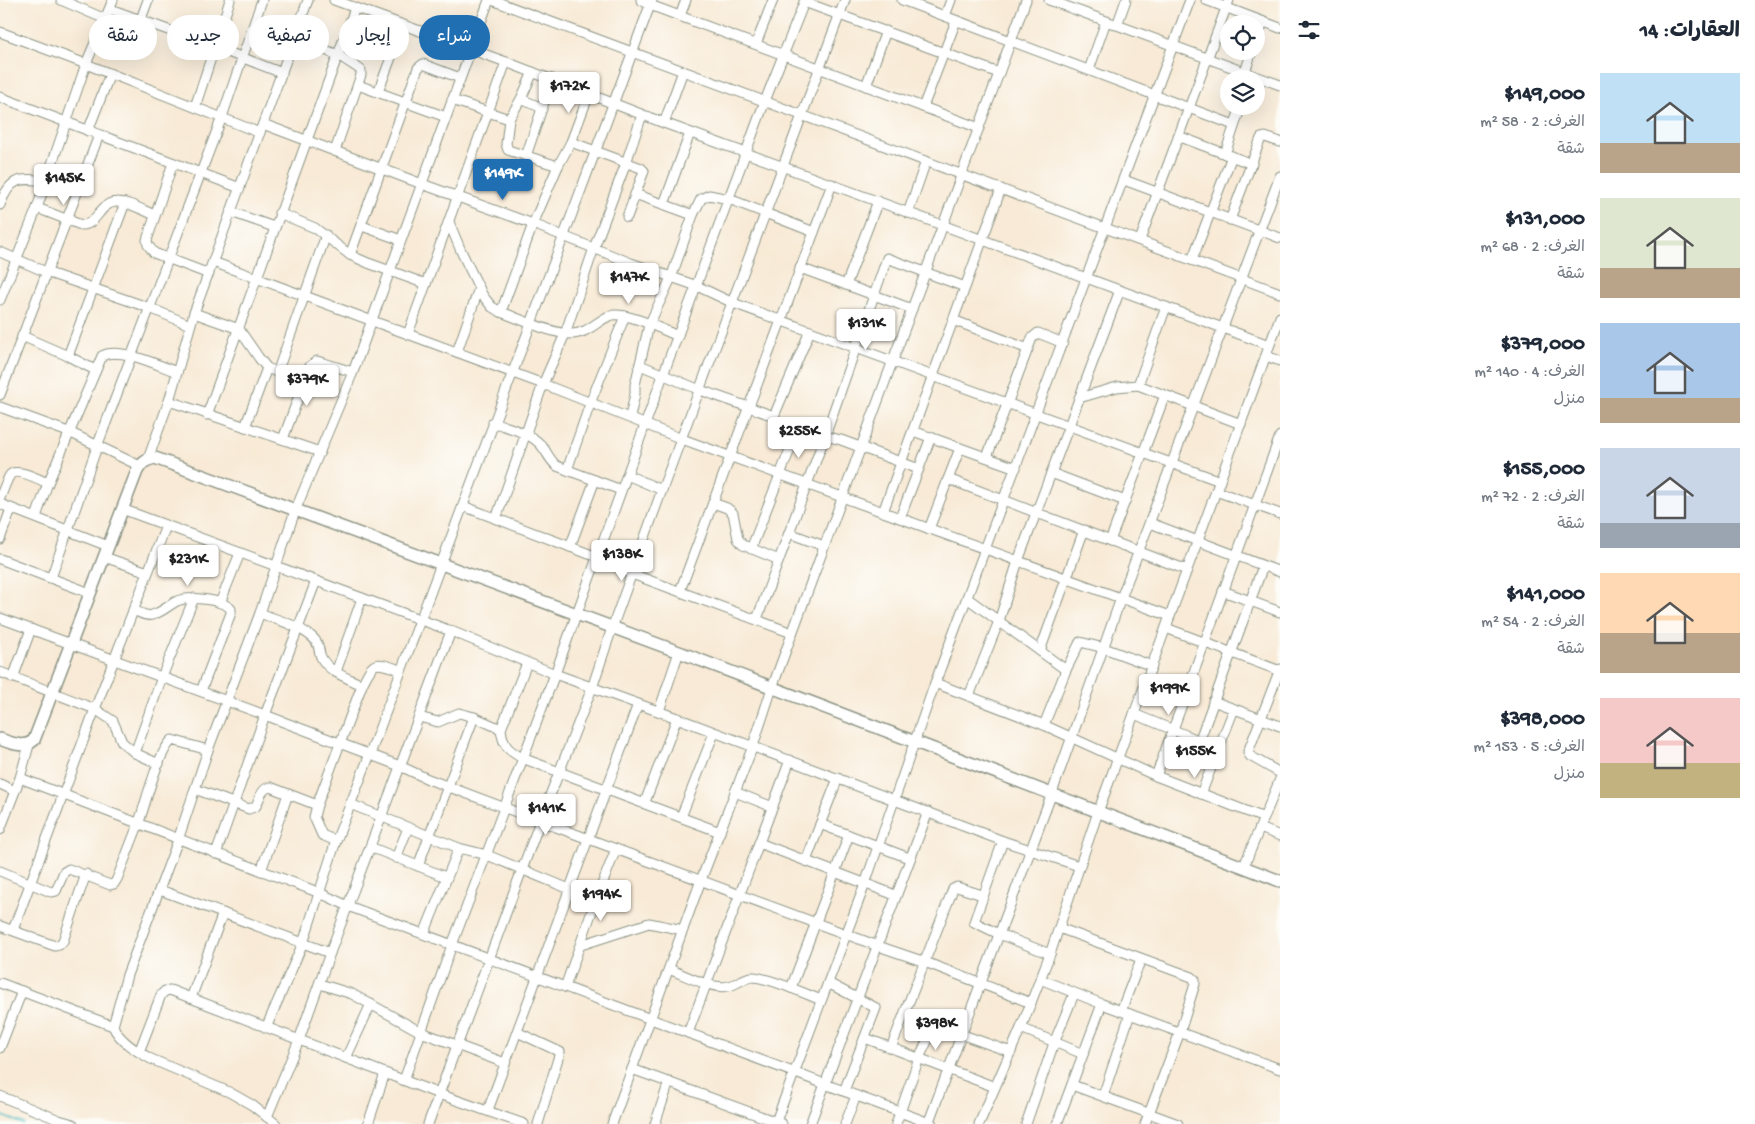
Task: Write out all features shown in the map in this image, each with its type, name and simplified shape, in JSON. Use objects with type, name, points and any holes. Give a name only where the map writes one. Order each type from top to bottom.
[{"type":"main road","points":[[0,739],[20,745],[29,744],[38,733],[122,509],[144,462],[155,458],[914,740],[1280,881]]},
{"type":"street","points":[[61,0],[96,15]]},
{"type":"street","points":[[142,15],[148,0]]},
{"type":"street","points":[[225,15],[230,0]]},
{"type":"street","points":[[51,578],[66,530],[222,117],[262,0]]},
{"type":"street","points":[[302,15],[308,0]]},
{"type":"street","points":[[334,0],[374,15]]},
{"type":"street","points":[[484,15],[490,0],[1280,293]]},
{"type":"street","points":[[641,0],[651,2],[680,16],[979,128]]},
{"type":"street","points":[[680,16],[686,0]]},
{"type":"street","points":[[756,44],[773,0]]},
{"type":"street","points":[[428,1124],[540,821],[592,688],[662,490],[845,0]]},
{"type":"street","points":[[902,0],[1234,125]]},
{"type":"street","points":[[945,16],[951,0]]},
{"type":"street","points":[[612,1124],[1026,0]]},
{"type":"street","points":[[1049,0],[1068,3],[1106,21],[1237,70]]},
{"type":"street","points":[[1117,25],[1126,0]]},
{"type":"street","points":[[632,1069],[778,1123],[794,1072],[865,884],[914,740],[1190,0]]},
{"type":"street","points":[[1206,0],[1227,4],[1249,15]]},
{"type":"street","points":[[404,1080],[452,945],[598,557],[663,375],[765,102],[805,1],[999,73]]},
{"type":"street","points":[[266,1028],[303,942],[336,841],[651,2]]},
{"type":"street","points":[[111,4],[133,15]]},
{"type":"street","points":[[1140,240],[1227,4]]},
{"type":"street","points":[[208,414],[279,213],[355,8]]},
{"type":"street","points":[[923,107],[956,21]]},
{"type":"street","points":[[1089,70],[1106,21]]},
{"type":"street","points":[[1265,23],[1280,28]]},
{"type":"street","points":[[866,86],[886,31]]},
{"type":"street","points":[[0,32],[222,117],[306,140],[382,170],[533,224],[670,278],[697,286],[733,303],[1220,481]]},
{"type":"street","points":[[329,52],[338,55],[360,70],[361,75],[335,151]]},
{"type":"street","points":[[0,300],[46,181],[89,57]]},
{"type":"street","points":[[239,57],[282,73]]},
{"type":"street","points":[[490,57],[690,133],[1269,345]]},
{"type":"street","points":[[195,107],[211,60]]},
{"type":"street","points":[[0,407],[144,462],[169,401],[194,313],[286,60]]},
{"type":"street","points":[[378,92],[390,60]]},
{"type":"street","points":[[113,1026],[127,974],[160,890],[208,750],[260,613],[295,511],[353,372],[466,60]]},
{"type":"street","points":[[408,334],[506,62]]},
{"type":"street","points":[[350,255],[420,65],[423,64],[460,78]]},
{"type":"street","points":[[664,123],[683,71]]},
{"type":"street","points":[[533,72],[521,99],[509,119],[506,147],[508,150],[558,166]]},
{"type":"street","points":[[88,131],[110,74]]},
{"type":"street","points":[[526,156],[552,79]]},
{"type":"street","points":[[1265,80],[1280,85]]},
{"type":"street","points":[[358,85],[446,117]]},
{"type":"street","points":[[501,312],[533,224],[558,166],[571,142],[590,94]]},
{"type":"street","points":[[0,97],[240,188]]},
{"type":"street","points":[[521,99],[542,108]]},
{"type":"street","points":[[452,100],[509,119]]},
{"type":"street","points":[[496,519],[543,384],[565,334],[642,115]]},
{"type":"street","points":[[1192,260],[1210,213],[1228,155],[1238,115]]},
{"type":"street","points":[[664,204],[690,133]]},
{"type":"street","points":[[0,395],[99,135]]},
{"type":"street","points":[[1178,136],[1252,164]]},
{"type":"street","points":[[1230,220],[1263,136],[1280,142]]},
{"type":"street","points":[[571,142],[641,168],[644,171],[626,217]]},
{"type":"street","points":[[908,212],[926,161]]},
{"type":"street","points":[[172,163],[147,240],[148,245],[154,253],[209,274]]},
{"type":"street","points":[[20,778],[138,825],[320,893],[348,906],[929,1124],[1052,793],[1121,598],[1280,176]]},
{"type":"street","points":[[0,205],[2,193],[16,182],[24,179],[46,181]]},
{"type":"street","points":[[1124,180],[1280,238]]},
{"type":"street","points":[[680,591],[832,184]]},
{"type":"street","points":[[883,512],[1001,189]]},
{"type":"street","points":[[636,194],[693,215]]},
{"type":"street","points":[[630,417],[649,325],[701,199],[709,195],[729,199],[814,232]]},
{"type":"street","points":[[36,208],[87,226],[106,206],[116,202],[125,203],[155,215]]},
{"type":"street","points":[[846,285],[878,202]]},
{"type":"street","points":[[68,356],[125,203]]},
{"type":"street","points":[[231,212],[274,228]]},
{"type":"street","points":[[279,213],[315,228],[350,255],[426,284]]},
{"type":"street","points":[[449,222],[487,303],[501,312],[565,334],[582,333],[606,317],[614,314],[625,316],[678,336]]},
{"type":"street","points":[[362,226],[401,240]]},
{"type":"street","points":[[277,373],[326,235]]},
{"type":"street","points":[[0,252],[46,272],[150,308],[190,325]]},
{"type":"street","points":[[757,619],[825,436],[887,258],[965,287]]},
{"type":"street","points":[[213,262],[512,372],[730,457],[1170,616]]},
{"type":"street","points":[[800,268],[912,309]]},
{"type":"street","points":[[457,352],[479,288]]},
{"type":"street","points":[[968,696],[999,621],[1018,561],[1050,473],[1120,290]]},
{"type":"street","points":[[1138,385],[1166,307]]},
{"type":"street","points":[[194,313],[239,329],[267,368],[304,383]]},
{"type":"street","points":[[567,470],[590,402],[625,316]]},
{"type":"street","points":[[979,1124],[1011,1052],[1050,954],[1098,812],[1280,317]]},
{"type":"street","points":[[953,320],[1028,349]]},
{"type":"street","points":[[810,331],[774,416],[778,426],[796,434],[825,436],[919,470]]},
{"type":"street","points":[[987,457],[1032,338],[1038,333],[1063,343]]},
{"type":"street","points":[[22,336],[95,370]]},
{"type":"street","points":[[36,517],[48,483],[71,433],[102,356],[106,353],[132,356],[177,372]]},
{"type":"street","points":[[1266,356],[1280,361]]},
{"type":"street","points":[[282,439],[310,366],[317,361],[353,372]]},
{"type":"street","points":[[640,365],[700,390],[774,416]]},
{"type":"street","points":[[245,427],[267,368]]},
{"type":"street","points":[[1079,398],[1117,387],[1138,385],[1241,424]]},
{"type":"street","points":[[1110,541],[1165,395]]},
{"type":"street","points":[[169,401],[320,452]]},
{"type":"street","points":[[493,422],[525,434],[539,442],[552,462],[567,470],[622,490]]},
{"type":"street","points":[[913,431],[1016,468]]},
{"type":"street","points":[[751,549],[796,434]]},
{"type":"street","points":[[1156,776],[1255,505],[1276,456],[1280,436]]},
{"type":"street","points":[[900,518],[931,437]]},
{"type":"street","points":[[929,529],[960,448]]},
{"type":"street","points":[[0,498],[10,475],[14,472],[20,472],[48,483]]},
{"type":"street","points":[[1050,473],[1125,501]]},
{"type":"street","points":[[627,475],[662,490]]},
{"type":"street","points":[[948,479],[1187,570]]},
{"type":"street","points":[[570,547],[595,480]]},
{"type":"street","points":[[1216,491],[1280,514]]},
{"type":"street","points":[[713,503],[727,508],[733,513],[738,539],[743,545],[778,560]]},
{"type":"street","points":[[0,504],[66,530],[148,572]]},
{"type":"street","points":[[463,506],[598,557],[632,574],[792,632]]},
{"type":"street","points":[[0,539],[11,509]]},
{"type":"street","points":[[122,509],[451,631],[555,674],[678,718],[1002,841],[1079,866]]},
{"type":"street","points":[[1150,523],[1280,572]]},
{"type":"street","points":[[13,930],[95,709],[166,526]]},
{"type":"street","points":[[1040,651],[1084,530]]},
{"type":"street","points":[[789,533],[824,546]]},
{"type":"street","points":[[220,603],[240,553]]},
{"type":"street","points":[[0,559],[90,593]]},
{"type":"street","points":[[1134,714],[1199,740],[1263,566]]},
{"type":"street","points":[[216,854],[265,715],[316,582]]},
{"type":"street","points":[[1224,591],[1280,612]]},
{"type":"street","points":[[133,610],[146,615],[152,615],[179,600],[194,598],[220,603],[230,608],[231,613],[201,691]]},
{"type":"street","points":[[135,752],[162,677],[194,598]]},
{"type":"street","points":[[336,672],[362,598]]},
{"type":"street","points":[[967,598],[1066,670]]},
{"type":"street","points":[[260,613],[298,628],[313,637],[318,644],[321,657],[327,665],[336,672],[362,685]]},
{"type":"street","points":[[0,618],[341,743],[447,786],[925,962],[1031,1003]]},
{"type":"street","points":[[1166,628],[1280,670],[1248,752],[1250,756],[1280,773]]},
{"type":"street","points":[[13,678],[31,629]]},
{"type":"street","points":[[267,1117],[300,1040],[330,953],[451,631]]},
{"type":"street","points":[[1044,725],[1066,670],[1080,642],[1104,648],[1152,666]]},
{"type":"street","points":[[659,711],[679,652]]},
{"type":"street","points":[[527,663],[501,729],[502,740],[506,746],[522,758],[645,802],[720,832]]},
{"type":"street","points":[[336,841],[326,838],[319,830],[314,817],[317,805],[362,685],[370,669],[375,664],[382,664],[400,670]]},
{"type":"street","points":[[0,672],[95,709],[114,721],[122,742],[135,752],[159,764]]},
{"type":"street","points":[[935,683],[1071,736],[1118,760],[1264,818]]},
{"type":"street","points":[[1213,701],[1280,726]]},
{"type":"street","points":[[488,1110],[638,704]]},
{"type":"street","points":[[1201,794],[1234,709]]},
{"type":"street","points":[[419,717],[438,722],[459,713],[474,717],[501,729]]},
{"type":"street","points":[[418,866],[474,717]]},
{"type":"street","points":[[645,802],[678,718]]},
{"type":"street","points":[[681,817],[714,733]]},
{"type":"street","points":[[0,871],[51,892],[56,891],[66,869],[86,874],[110,885],[114,884],[138,825],[167,744],[172,740],[208,750]]},
{"type":"street","points":[[0,830],[2,815],[20,778],[29,744]]},
{"type":"street","points":[[688,1033],[790,760]]},
{"type":"street","points":[[806,861],[838,778]]},
{"type":"street","points":[[1244,866],[1280,779]]},
{"type":"street","points":[[0,784],[15,791]]},
{"type":"street","points":[[195,789],[249,809],[256,806],[266,788],[270,787],[317,805]]},
{"type":"street","points":[[735,792],[773,807]]},
{"type":"street","points":[[261,871],[288,794]]},
{"type":"street","points":[[350,804],[459,848],[487,855],[596,900]]},
{"type":"street","points":[[810,1124],[878,946],[895,895],[928,812]]},
{"type":"street","points":[[820,824],[909,858]]},
{"type":"street","points":[[396,858],[408,828]]},
{"type":"street","points":[[1260,828],[1280,836]]},
{"type":"street","points":[[791,988],[849,835]]},
{"type":"street","points":[[1002,841],[974,922],[1050,954]]},
{"type":"street","points":[[759,843],[895,895]]},
{"type":"street","points":[[370,847],[446,877]]},
{"type":"street","points":[[424,934],[459,848]]},
{"type":"street","points":[[566,987],[616,849]]},
{"type":"street","points":[[0,926],[55,946],[61,944],[86,874]]},
{"type":"street","points":[[891,1048],[954,887],[982,896]]},
{"type":"street","points":[[160,890],[330,953]]},
{"type":"street","points":[[191,998],[223,914]]},
{"type":"street","points":[[581,945],[649,923],[683,930]]},
{"type":"street","points":[[1059,928],[1192,977],[1195,980],[1180,1032],[1145,1124]]},
{"type":"street","points":[[1103,1096],[1141,959]]},
{"type":"street","points":[[669,969],[707,984],[729,986],[753,977],[791,988],[821,1000]]},
{"type":"street","points":[[1040,979],[1074,994],[1280,1069]]},
{"type":"street","points":[[0,983],[113,1026],[120,1038],[139,1052],[151,1059],[229,1092],[252,1105],[276,1124]]},
{"type":"street","points":[[320,984],[341,990],[371,1004],[421,1032],[505,1063]]},
{"type":"street","points":[[828,984],[876,1008],[844,1091]]},
{"type":"street","points":[[139,1052],[161,995],[164,991],[170,990],[439,1094],[524,1124]]},
{"type":"street","points":[[0,1048],[22,991]]},
{"type":"street","points":[[1026,1124],[1054,1043],[1074,994]]},
{"type":"street","points":[[346,1058],[371,1004]]},
{"type":"street","points":[[1057,1124],[1102,1004]]},
{"type":"street","points":[[896,1124],[919,1058],[935,1026],[962,1033],[1011,1052]]},
{"type":"street","points":[[1021,1028],[1083,1054]]},
{"type":"street","points":[[517,1032],[560,1052],[538,1124]]},
{"type":"street","points":[[865,1038],[995,1087]]},
{"type":"street","points":[[368,1124],[385,1073]]},
{"type":"street","points":[[655,1124],[669,1082]]},
{"type":"street","points":[[1072,1085],[1178,1124]]},
{"type":"street","points":[[0,1096],[58,1122],[73,1124]]},
{"type":"street","points":[[845,1124],[856,1096]]},
{"type":"waterway","points":[[0,1115],[24,1124]]}]
